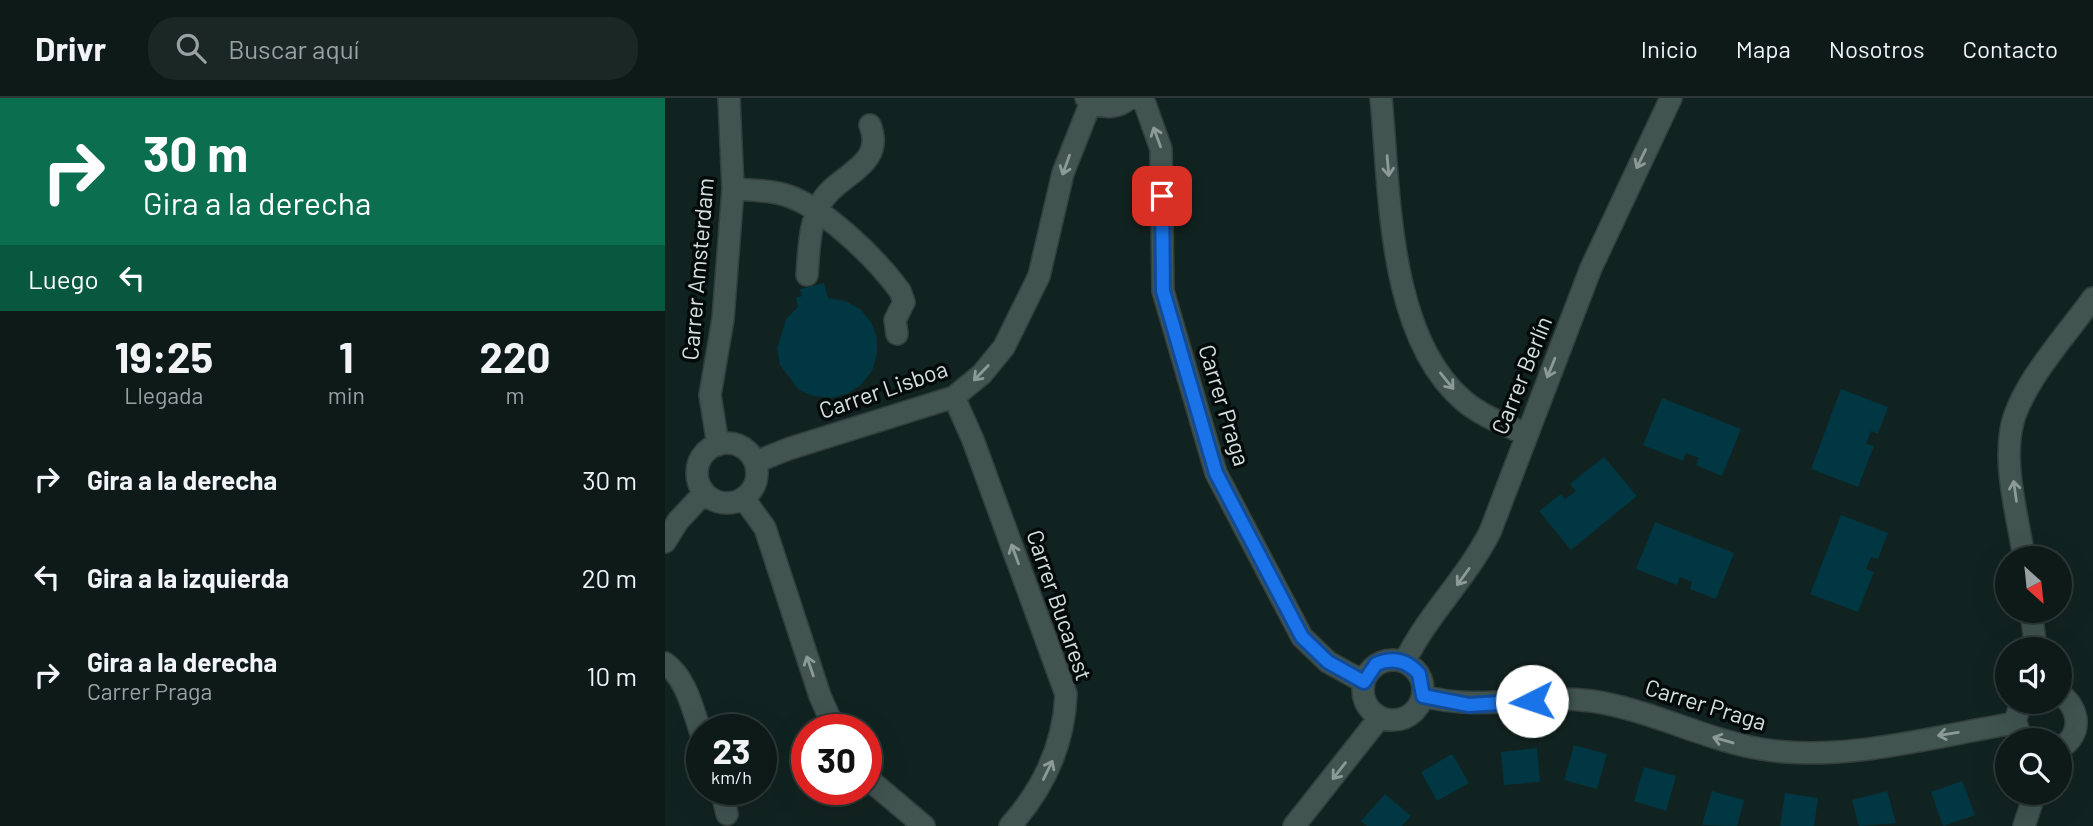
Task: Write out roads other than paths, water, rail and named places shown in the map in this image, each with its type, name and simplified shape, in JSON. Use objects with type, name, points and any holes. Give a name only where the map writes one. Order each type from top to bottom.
[{"type":"street","name":"Carrer Amsterdam","points":[[717,445],[710,395],[724,309],[733,189],[729,98]]},
{"type":"street","points":[[1088,100],[1112,107],[1130,98]]},
{"type":"street","name":"Carrer Praga","points":[[1139,98],[1145,104],[1161,149],[1163,291],[1216,473],[1302,637],[1328,662],[1364,682]]},
{"type":"street","points":[[1381,98],[1395,259],[1402,290],[1428,353],[1444,379],[1463,400],[1488,417],[1525,434]]},
{"type":"street","name":"Carrer Berlín","points":[[1405,661],[1417,637],[1468,572],[1480,551],[1591,268],[1671,98]]},
{"type":"street","name":"Carrer Lisboa","points":[[756,463],[788,449],[954,397],[982,374],[1004,347],[1039,276],[1063,173],[1088,100]]},
{"type":"street","points":[[807,275],[817,211],[825,197],[866,160],[873,147],[870,125]]},
{"type":"street","points":[[733,189],[784,194],[817,211],[900,290],[904,302],[894,320],[897,334]]},
{"type":"street","points":[[2022,546],[2009,451],[2011,428],[2026,392],[2093,298]]},
{"type":"street","name":"Carrer Bucarest","points":[[954,397],[973,440],[1066,694],[1059,747],[1036,794],[1010,826]]},
{"type":"street","points":[[735,444],[744,447],[756,463],[756,483],[744,499],[724,504],[704,493],[697,477],[698,467],[707,451],[717,445],[735,444]]},
{"type":"street","points":[[665,542],[678,521],[704,493]]},
{"type":"street","points":[[744,499],[765,528],[798,632],[829,714]]},
{"type":"street","points":[[1385,660],[1405,661],[1419,674],[1423,696],[1414,712],[1405,718],[1395,720],[1380,717],[1364,699],[1364,682],[1376,664],[1385,660]]},
{"type":"street","points":[[665,663],[674,669],[694,714]]},
{"type":"street","name":"Carrer Praga","points":[[1423,696],[1469,705],[1561,699],[1590,701],[1643,713],[1744,746],[1780,751],[1831,753],[1995,735]]},
{"type":"street","points":[[2072,705],[2077,717],[2072,737]]},
{"type":"street","points":[[1294,826],[1380,717]]},
{"type":"street","points":[[882,791],[924,826]]},
{"type":"street","points":[[725,805],[727,814]]},
{"type":"street","points":[[2024,826],[2031,805]]}]
